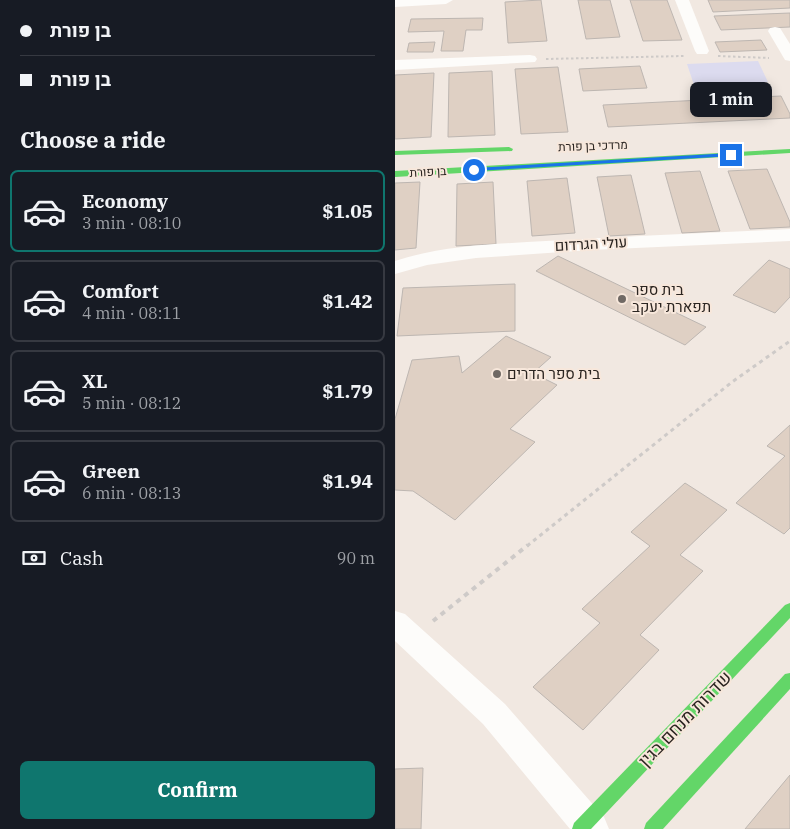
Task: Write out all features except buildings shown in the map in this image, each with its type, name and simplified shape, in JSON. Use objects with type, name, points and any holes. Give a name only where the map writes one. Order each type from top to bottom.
[{"type":"street","points":[[395,3],[447,0]]},
{"type":"street","points":[[682,0],[707,54]]},
{"type":"street","points":[[775,31],[783,58]]},
{"type":"street","points":[[395,65],[530,59]]},
{"type":"street","points":[[395,154],[523,148]]},
{"type":"street","name":"בן פורת","points":[[395,174],[790,151]]},
{"type":"street","name":"עולי הגרדום","points":[[395,268],[412,262],[466,253],[608,243],[790,235]]},
{"type":"street","name":"שדרות מנחם בגין","points":[[586,827],[790,609]]},
{"type":"street","points":[[403,631],[494,714],[586,827]]},
{"type":"street","points":[[652,829],[790,679]]},
{"type":"path","points":[[707,54],[783,58]]},
{"type":"path","points":[[530,59],[684,56]]},
{"type":"path","points":[[403,631],[790,340]]},
{"type":"shaded area","points":[[758,61],[768,82],[694,85],[687,64]]},
{"type":"traffic: fast","points":[[395,153],[509,149]]},
{"type":"traffic: fast","points":[[395,174],[790,151]]},
{"type":"traffic: fast","points":[[580,829],[790,609]]},
{"type":"traffic: fast","points":[[652,829],[790,679]]},
{"type":"place","name":"בית ספר תפארת יעקב","points":[[622,299]]},
{"type":"place","name":"בית ספר הדרים","points":[[497,374]]},
{"type":"route","points":[[474,170],[731,155]]}]
